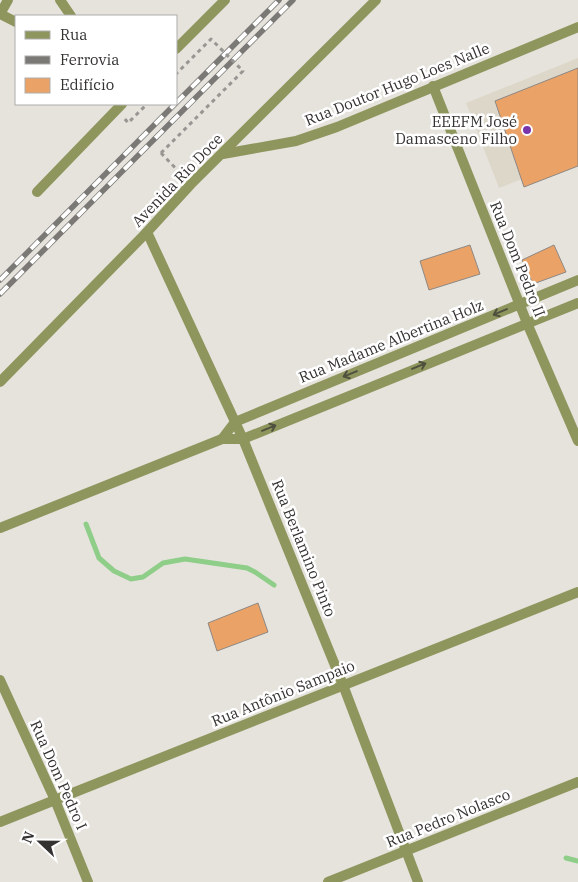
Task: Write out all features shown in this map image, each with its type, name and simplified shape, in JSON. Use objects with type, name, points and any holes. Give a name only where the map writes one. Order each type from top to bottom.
[{"type":"street","points":[[8,0],[0,14],[15,22]]},
{"type":"street","points":[[60,0],[70,15]]},
{"type":"street","points":[[178,47],[225,0]]},
{"type":"street","name":"Avenida Rio Doce","points":[[0,382],[147,232],[191,184],[376,0]]},
{"type":"street","name":"Rua Doutor Hugo Loes Nalle","points":[[223,154],[296,141],[337,127],[578,27]]},
{"type":"street","name":"Rua Dom Pedro II","points":[[433,86],[519,304],[578,441]]},
{"type":"street","points":[[37,192],[121,105]]},
{"type":"street","name":"Rua Berlamino Pinto","points":[[147,232],[243,439],[343,685],[418,882]]},
{"type":"street","name":"Rua Madame Albertina Holz","points":[[235,422],[578,280]]},
{"type":"street","points":[[0,528],[222,440],[243,439],[527,322],[578,303]]},
{"type":"street","points":[[222,440],[235,422]]},
{"type":"street","name":"Rua Antônio Sampaio","points":[[0,822],[578,592]]},
{"type":"street","name":"Rua Dom Pedro I","points":[[0,680],[55,800],[88,882]]},
{"type":"street","name":"Rua Pedro Nolasco","points":[[328,882],[578,782]]},
{"type":"path","points":[[178,72],[212,39],[243,71],[160,153],[191,184]]},
{"type":"path","points":[[128,122],[146,105]]},
{"type":"shaded area","name":"EEEFM José Damasceno Filho","points":[[578,58],[578,157],[499,188],[466,103]]},
{"type":"building","name":"EEEFM José Damasceno Filho","points":[[578,68],[578,166],[524,187],[495,101]]},
{"type":"building","points":[[470,245],[480,274],[429,290],[420,261]]},
{"type":"building","points":[[554,245],[566,272],[533,284],[522,260]]},
{"type":"building","points":[[258,603],[268,632],[217,651],[208,623]]},
{"type":"waterway","points":[[86,524],[99,558],[114,571],[131,579],[143,577],[163,563],[185,559],[247,568],[274,585]]},
{"type":"waterway","points":[[566,858],[578,861]]},
{"type":"railway","points":[[178,101],[279,0]]},
{"type":"railway","points":[[0,294],[293,0]]},
{"type":"railway","points":[[0,280],[174,105]]},
{"type":"place","name":"EEEFM José Damasceno Filho","points":[[527,130]]}]
